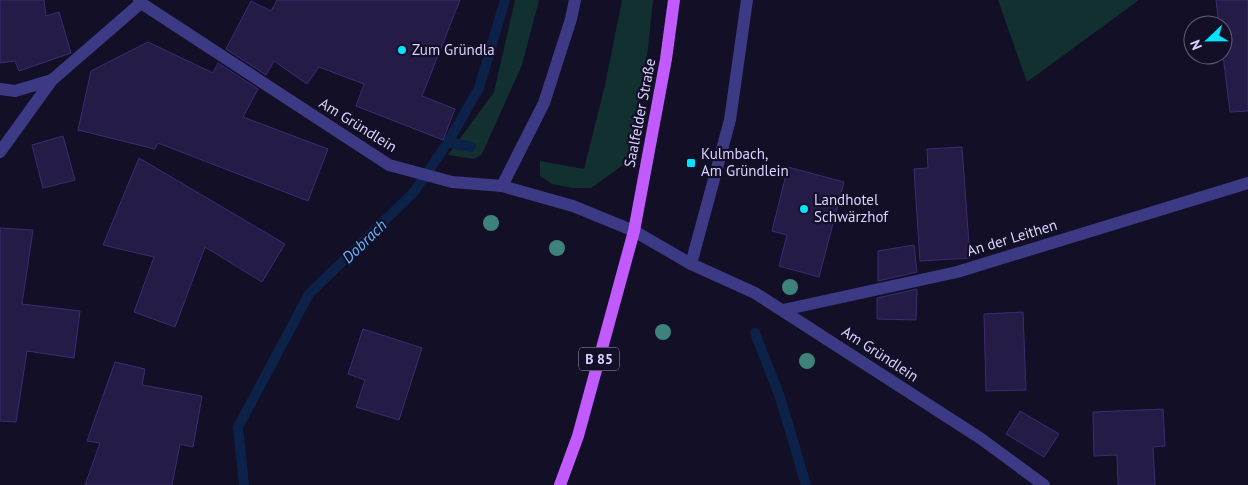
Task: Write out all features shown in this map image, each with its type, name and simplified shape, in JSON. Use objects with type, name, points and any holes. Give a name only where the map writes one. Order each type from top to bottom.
[{"type":"main road","name":"Saalfelder Straße","points":[[634,231],[666,59],[674,0]]},
{"type":"main road","name":"B 85","points":[[560,485],[578,436],[634,231]]},
{"type":"street","points":[[502,186],[544,103],[571,19],[574,0]]},
{"type":"street","points":[[691,264],[730,120],[748,0]]},
{"type":"street","points":[[0,152],[52,80],[140,2]]},
{"type":"street","name":"Am Gründlein","points":[[140,2],[389,165],[452,182],[502,186],[573,206],[634,231],[691,264],[756,293],[980,438],[1044,485]]},
{"type":"street","points":[[0,89],[16,91],[52,80]]},
{"type":"street","name":"An der Leithen","points":[[782,310],[957,272],[1248,183]]},
{"type":"green space","points":[[515,0],[539,0],[522,65],[482,154],[474,159],[448,155],[494,92]]},
{"type":"green space","points":[[622,0],[653,0],[648,49],[626,163],[591,188],[572,188],[552,184],[540,176],[540,161],[584,169],[605,85]]},
{"type":"green space","points":[[998,0],[1139,0],[1027,82]]},
{"type":"building","points":[[0,0],[44,0],[46,16],[59,12],[71,53],[19,71],[15,61],[0,63]]},
{"type":"building","points":[[277,0],[460,0],[422,96],[455,109],[443,140],[356,106],[364,84],[319,67],[307,84],[274,61],[266,75],[226,49],[251,1],[271,11]]},
{"type":"building","points":[[1216,0],[1248,0],[1248,111],[1230,112],[1224,65],[1233,65],[1233,15],[1218,15]]},
{"type":"building","points":[[148,42],[213,73],[218,63],[258,89],[243,117],[328,149],[308,201],[158,143],[155,149],[78,130],[91,71]]},
{"type":"building","points":[[63,136],[75,180],[43,188],[32,145]]},
{"type":"building","points":[[962,147],[970,258],[920,261],[914,169],[928,168],[927,149]]},
{"type":"building","points":[[139,158],[285,244],[262,282],[205,247],[175,327],[134,312],[154,257],[103,245]]},
{"type":"building","points":[[788,167],[844,182],[819,277],[779,266],[787,235],[772,231]]},
{"type":"building","points":[[0,228],[33,230],[22,304],[80,311],[74,358],[27,351],[16,422],[0,421]]},
{"type":"building","points":[[914,245],[917,272],[878,281],[878,251]]},
{"type":"building","points":[[917,289],[916,320],[877,319],[877,298]]},
{"type":"building","points":[[1023,312],[1026,390],[986,391],[984,314]]},
{"type":"building","points":[[363,329],[422,348],[399,420],[356,407],[365,380],[348,374]]},
{"type":"building","points":[[115,362],[145,369],[142,385],[202,396],[193,447],[180,444],[172,485],[85,485],[100,443],[87,441]]},
{"type":"building","points":[[1163,409],[1165,446],[1153,447],[1155,485],[1118,485],[1117,455],[1094,456],[1093,412]]},
{"type":"building","points":[[1020,411],[1059,434],[1044,457],[1006,434]]},
{"type":"waterway","name":"Dobrach","points":[[244,485],[238,427],[309,294],[414,192],[448,142],[479,88],[505,0]]},
{"type":"waterway","points":[[448,142],[471,147]]},
{"type":"waterway","points":[[755,333],[780,397],[806,485]]},
{"type":"place","name":"Zum Gründla","points":[[402,50]]},
{"type":"place","name":"Kulmbach, Am Gründlein","points":[[691,163]]},
{"type":"place","name":"Landhotel Schwärzhof","points":[[804,209]]}]
